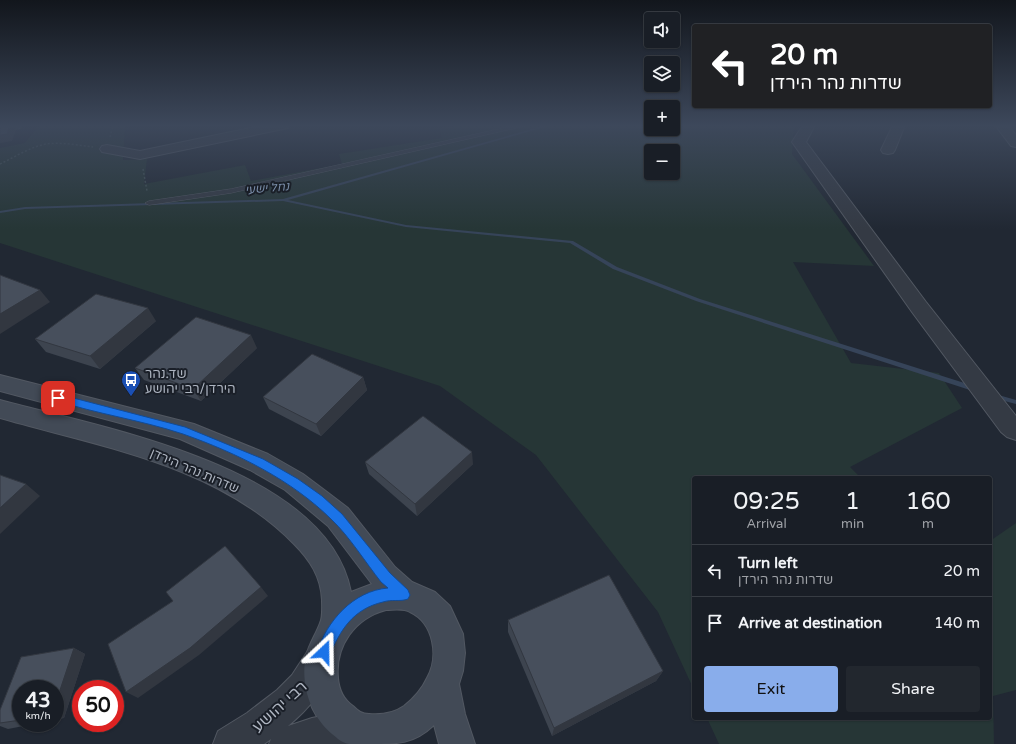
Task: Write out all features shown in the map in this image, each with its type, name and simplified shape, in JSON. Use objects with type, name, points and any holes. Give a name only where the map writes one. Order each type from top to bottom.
[{"type":"main road","points":[[0,383],[185,431],[259,462],[306,491],[338,517],[385,577],[404,595]]},
{"type":"main road","name":"שדרות נהר הירדן","points":[[0,409],[164,453],[236,485],[269,506],[310,540],[331,572],[338,606],[336,626]]},
{"type":"main road","points":[[386,595],[404,595],[420,600],[434,610],[444,625],[449,644],[449,664],[442,685],[430,706],[410,722],[389,731],[367,735],[337,718],[326,701],[320,682],[321,661],[327,643],[336,626],[350,611],[367,600],[386,595]]},
{"type":"main road","points":[[442,685],[456,744]]},
{"type":"street","points":[[812,160],[919,307],[1009,425],[1016,430]]},
{"type":"street","name":"רבי יהושע","points":[[231,744],[240,740],[270,718],[304,688],[321,661]]},
{"type":"street","points":[[287,744],[312,736],[367,735]]},
{"type":"lane","points":[[149,203],[231,191],[368,160]]},
{"type":"path","points":[[141,160],[149,203]]},
{"type":"shaded area","points":[[0,160],[147,160],[144,184],[245,165],[251,181],[342,164],[341,160],[644,160],[644,180],[680,180],[680,160],[796,160],[874,266],[793,262],[851,363],[939,373],[962,408],[850,467],[859,476],[692,476],[692,686],[658,612],[536,455],[440,386],[0,243]]},
{"type":"shaded area","points":[[1016,523],[1016,690],[993,696],[994,744],[719,744],[708,720],[992,720],[992,540]]},
{"type":"building","points":[[0,275],[40,290],[0,314]]},
{"type":"building","points":[[96,294],[148,308],[90,356],[35,339]]},
{"type":"building","points":[[196,317],[251,335],[193,389],[135,368]]},
{"type":"building","points":[[312,354],[363,377],[316,424],[263,397]]},
{"type":"building","points":[[423,416],[472,452],[415,504],[365,462]]},
{"type":"building","points":[[0,475],[26,484],[0,508]]},
{"type":"building","points":[[225,546],[261,587],[190,648],[126,692],[124,680],[122,680],[108,644],[173,601],[166,592]]},
{"type":"building","points":[[609,575],[663,671],[554,728],[508,620]]},
{"type":"building","points":[[74,648],[63,680],[12,680],[12,721],[0,723],[0,710],[21,657]]},
{"type":"waterway","name":"נחל ישעי","points":[[283,200],[426,160]]},
{"type":"waterway","name":"נחל ישעי","points":[[0,212],[25,208],[283,200]]},
{"type":"waterway","points":[[283,200],[406,226],[571,242],[615,268],[698,300],[975,389]]},
{"type":"waterway","points":[[995,396],[1016,402]]},
{"type":"place","name":"שד.נהר הירדן/רבי יהושע","points":[[131,397]]},
{"type":"route","points":[[58,398],[185,431],[227,447],[259,462],[294,482],[338,517],[385,577],[404,595],[386,595],[367,600],[350,611],[336,626],[324,652]]}]
